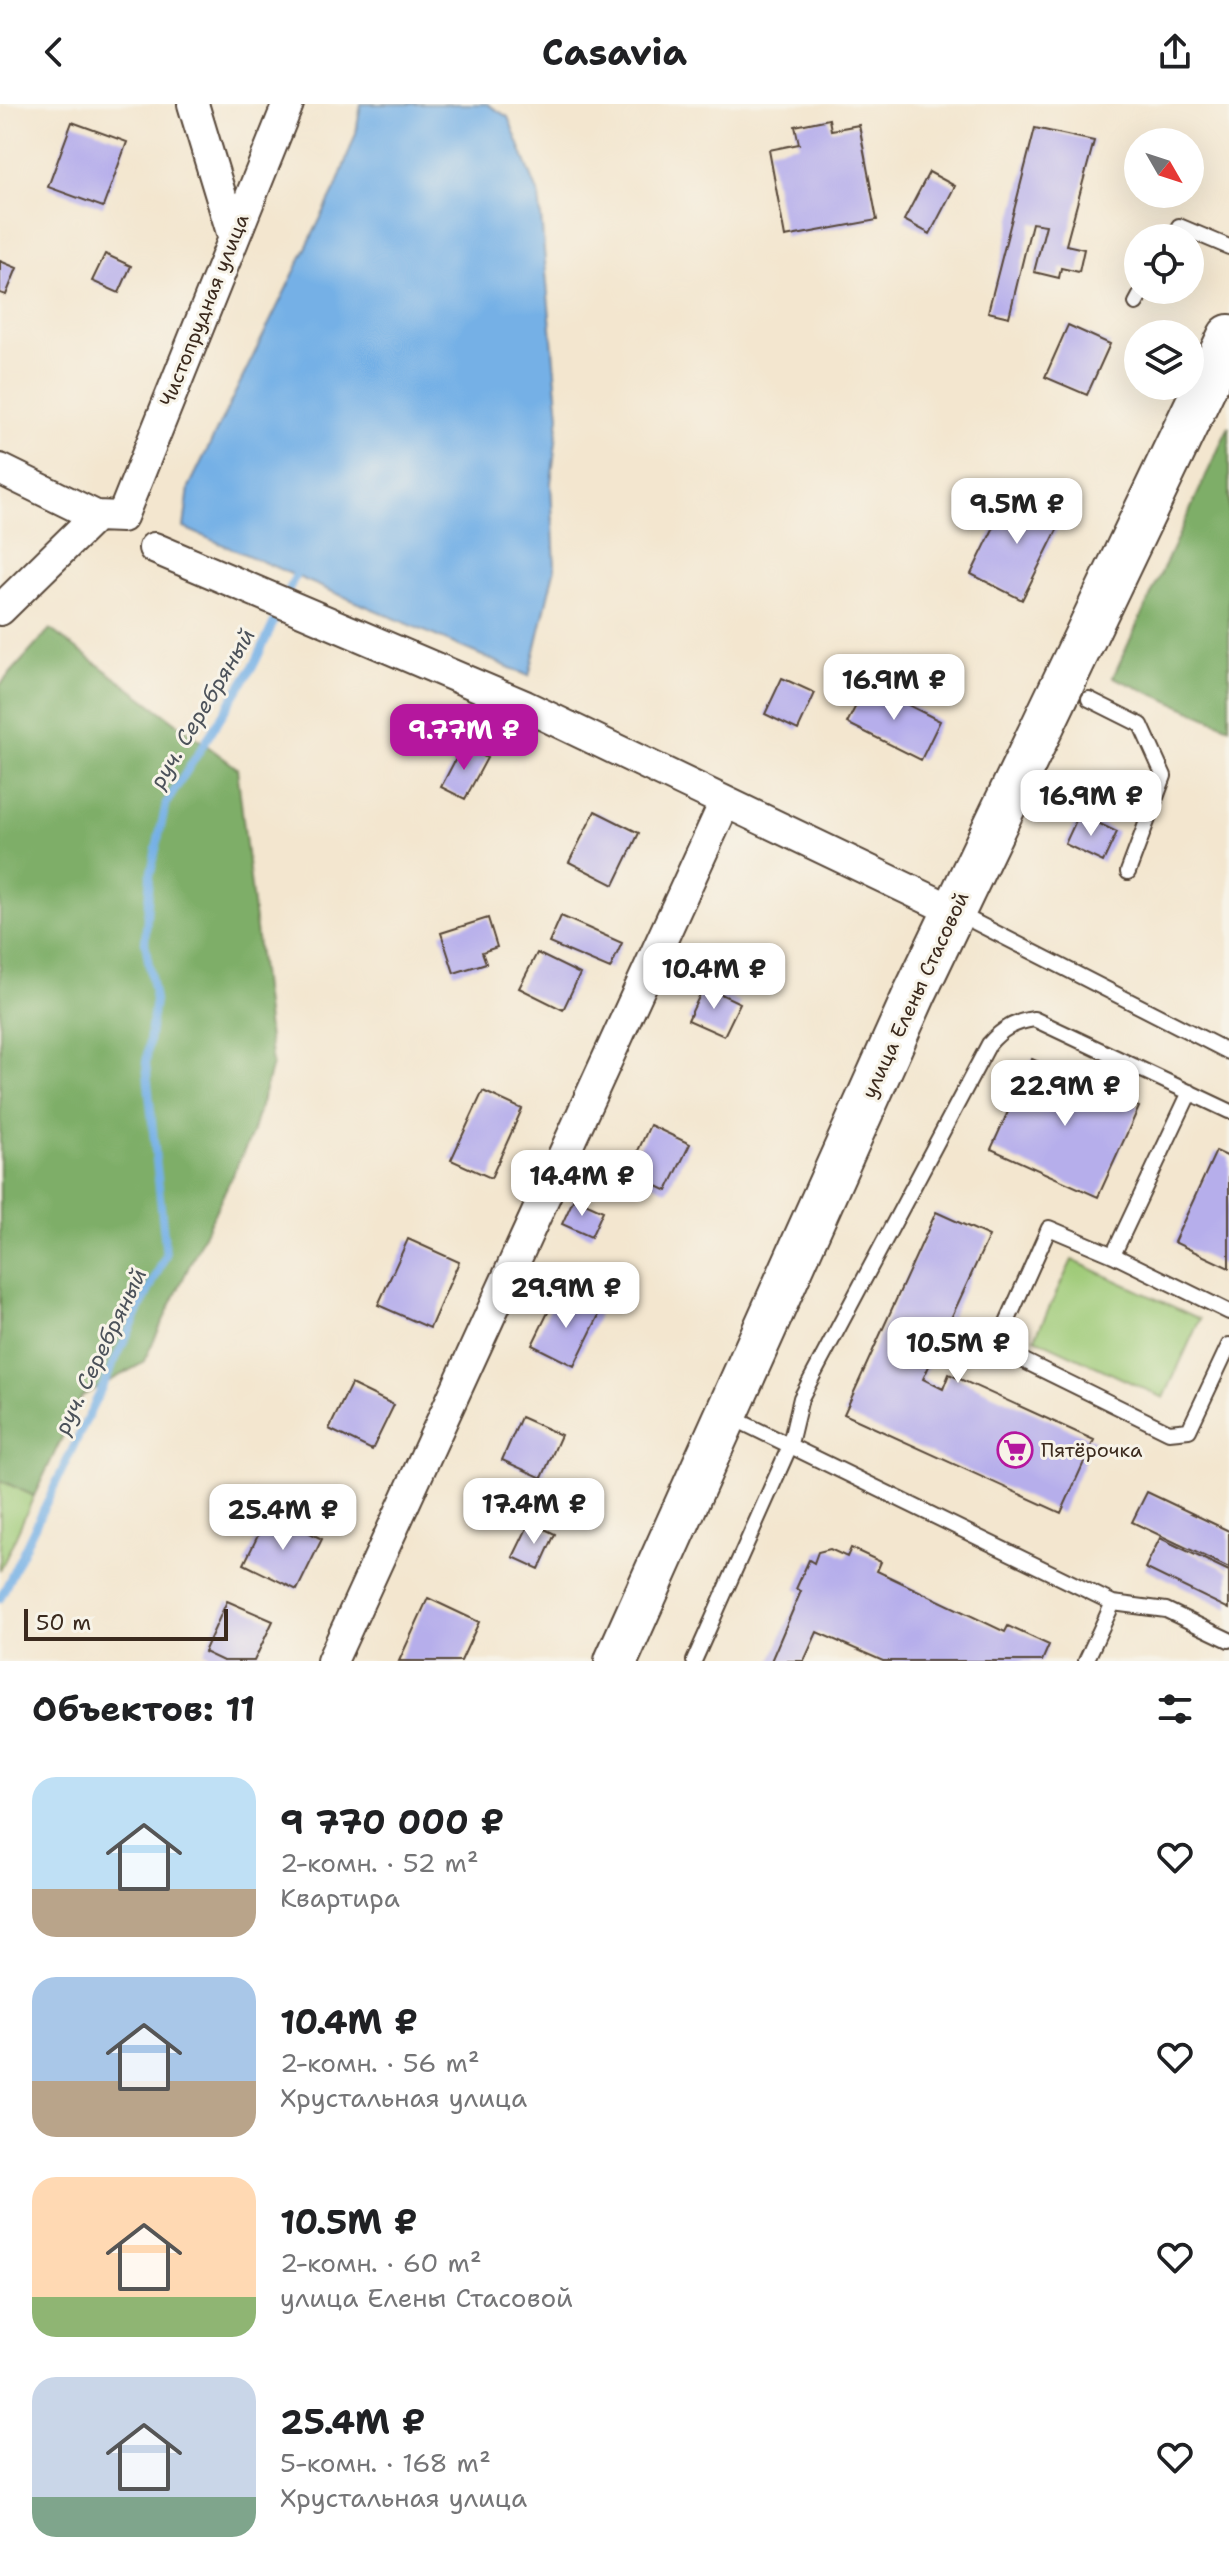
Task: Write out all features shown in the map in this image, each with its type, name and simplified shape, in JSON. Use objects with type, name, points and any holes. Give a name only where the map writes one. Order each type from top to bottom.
[{"type":"main road","name":"улица Елены Стасовой","points":[[616,1661],[954,911],[1229,336]]},
{"type":"street","points":[[193,104],[233,236]]},
{"type":"street","name":"Чистопрудная улица","points":[[0,610],[109,516],[288,104]]},
{"type":"street","points":[[0,469],[109,516]]},
{"type":"street","points":[[154,548],[525,706],[954,911]]},
{"type":"street","points":[[332,1661],[725,802]]},
{"type":"lane","points":[[1204,236],[1229,247]]},
{"type":"lane","points":[[1089,699],[1141,725],[1164,776],[1128,872]]},
{"type":"lane","points":[[954,911],[1229,1052]]},
{"type":"lane","points":[[694,1661],[789,1448],[801,1398],[989,1044],[998,1034],[1017,1021],[1034,1019],[1229,1111]]},
{"type":"lane","points":[[1113,1255],[1190,1092]]},
{"type":"lane","points":[[1229,1312],[1113,1255],[1049,1228],[996,1347],[1169,1432],[1189,1430],[1229,1345]]},
{"type":"lane","points":[[728,1416],[1113,1603],[1166,1610],[1229,1640]]},
{"type":"lane","points":[[1086,1661],[1113,1603]]},
{"type":"green space","points":[[1229,426],[1229,727],[1113,677]]},
{"type":"green space","points":[[50,629],[237,768],[272,1065],[252,1134],[143,1363],[82,1396],[34,1496],[0,1480],[0,685]]},
{"type":"green space","points":[[1072,1260],[1200,1319],[1164,1398],[1035,1338]]},
{"type":"green space","points":[[0,1480],[34,1496],[0,1571]]},
{"type":"water","points":[[361,104],[487,104],[508,117],[539,195],[559,416],[551,483],[555,567],[529,676],[184,528],[189,487],[336,187],[356,133]]},
{"type":"building","points":[[829,119],[831,130],[859,125],[877,220],[785,237],[769,150],[799,144],[795,126]]},
{"type":"building","points":[[72,122],[127,142],[103,207],[48,187]]},
{"type":"building","points":[[1035,128],[1094,141],[1066,245],[1084,249],[1079,272],[1061,268],[1059,278],[1034,272],[1046,225],[1032,223],[1009,317],[988,312]]},
{"type":"building","points":[[929,172],[955,186],[930,234],[904,220]]},
{"type":"building","points":[[105,254],[131,266],[119,293],[92,281]]},
{"type":"building","points":[[0,261],[17,268],[6,295],[0,293]]},
{"type":"building","points":[[1068,325],[1110,344],[1087,395],[1045,377]]},
{"type":"building","points":[[1011,492],[1063,518],[1022,600],[971,574]]},
{"type":"building","points":[[782,678],[815,693],[798,730],[765,714]]},
{"type":"building","points":[[867,684],[940,721],[921,760],[847,723]]},
{"type":"building","points":[[463,745],[487,758],[465,799],[441,787]]},
{"type":"building","points":[[595,811],[639,833],[614,885],[569,862]]},
{"type":"building","points":[[1079,814],[1117,832],[1103,862],[1065,844]]},
{"type":"building","points":[[561,916],[622,943],[610,969],[549,943]]},
{"type":"building","points":[[488,918],[497,947],[482,952],[486,963],[454,973],[441,933]]},
{"type":"building","points":[[537,953],[580,974],[563,1010],[519,988]]},
{"type":"building","points":[[704,986],[740,1003],[724,1036],[688,1020]]},
{"type":"building","points":[[1032,1059],[1139,1107],[1098,1197],[991,1149]]},
{"type":"building","points":[[483,1091],[522,1109],[491,1178],[451,1160]]},
{"type":"building","points":[[650,1125],[690,1144],[667,1191],[628,1172]]},
{"type":"building","points":[[1216,1151],[1229,1157],[1229,1268],[1174,1242]]},
{"type":"building","points":[[574,1198],[603,1211],[591,1237],[562,1224]]},
{"type":"building","points":[[936,1212],[989,1236],[923,1379],[943,1389],[949,1374],[1094,1440],[1061,1513],[844,1414]]},
{"type":"building","points":[[408,1239],[459,1262],[430,1328],[378,1305]]},
{"type":"building","points":[[557,1294],[599,1315],[574,1366],[532,1345]]},
{"type":"building","points":[[351,1384],[394,1405],[372,1450],[329,1429]]},
{"type":"building","points":[[521,1417],[561,1435],[542,1478],[502,1460]]},
{"type":"building","points":[[1147,1492],[1229,1531],[1229,1568],[1132,1522]]},
{"type":"building","points":[[269,1513],[322,1539],[297,1590],[244,1564]]},
{"type":"building","points":[[530,1522],[555,1534],[539,1569],[513,1557]]},
{"type":"building","points":[[1160,1538],[1229,1571],[1229,1609],[1145,1568]]},
{"type":"building","points":[[851,1548],[881,1562],[877,1571],[1005,1632],[1008,1626],[1049,1645],[1042,1661],[883,1661],[817,1632],[804,1661],[771,1661],[801,1591],[796,1589],[809,1560],[814,1563],[818,1552],[830,1549],[847,1557]]},
{"type":"building","points":[[428,1598],[479,1622],[461,1661],[399,1661]]},
{"type":"building","points":[[227,1601],[273,1621],[254,1661],[223,1661],[204,1652]]},
{"type":"waterway","name":"руч. Серебряный","points":[[0,1599],[166,1255],[146,1063],[155,1000],[145,942],[150,876],[166,804],[255,663],[299,568]]},
{"type":"place","name":"Пятёрочка","points":[[1015,1450]]}]
